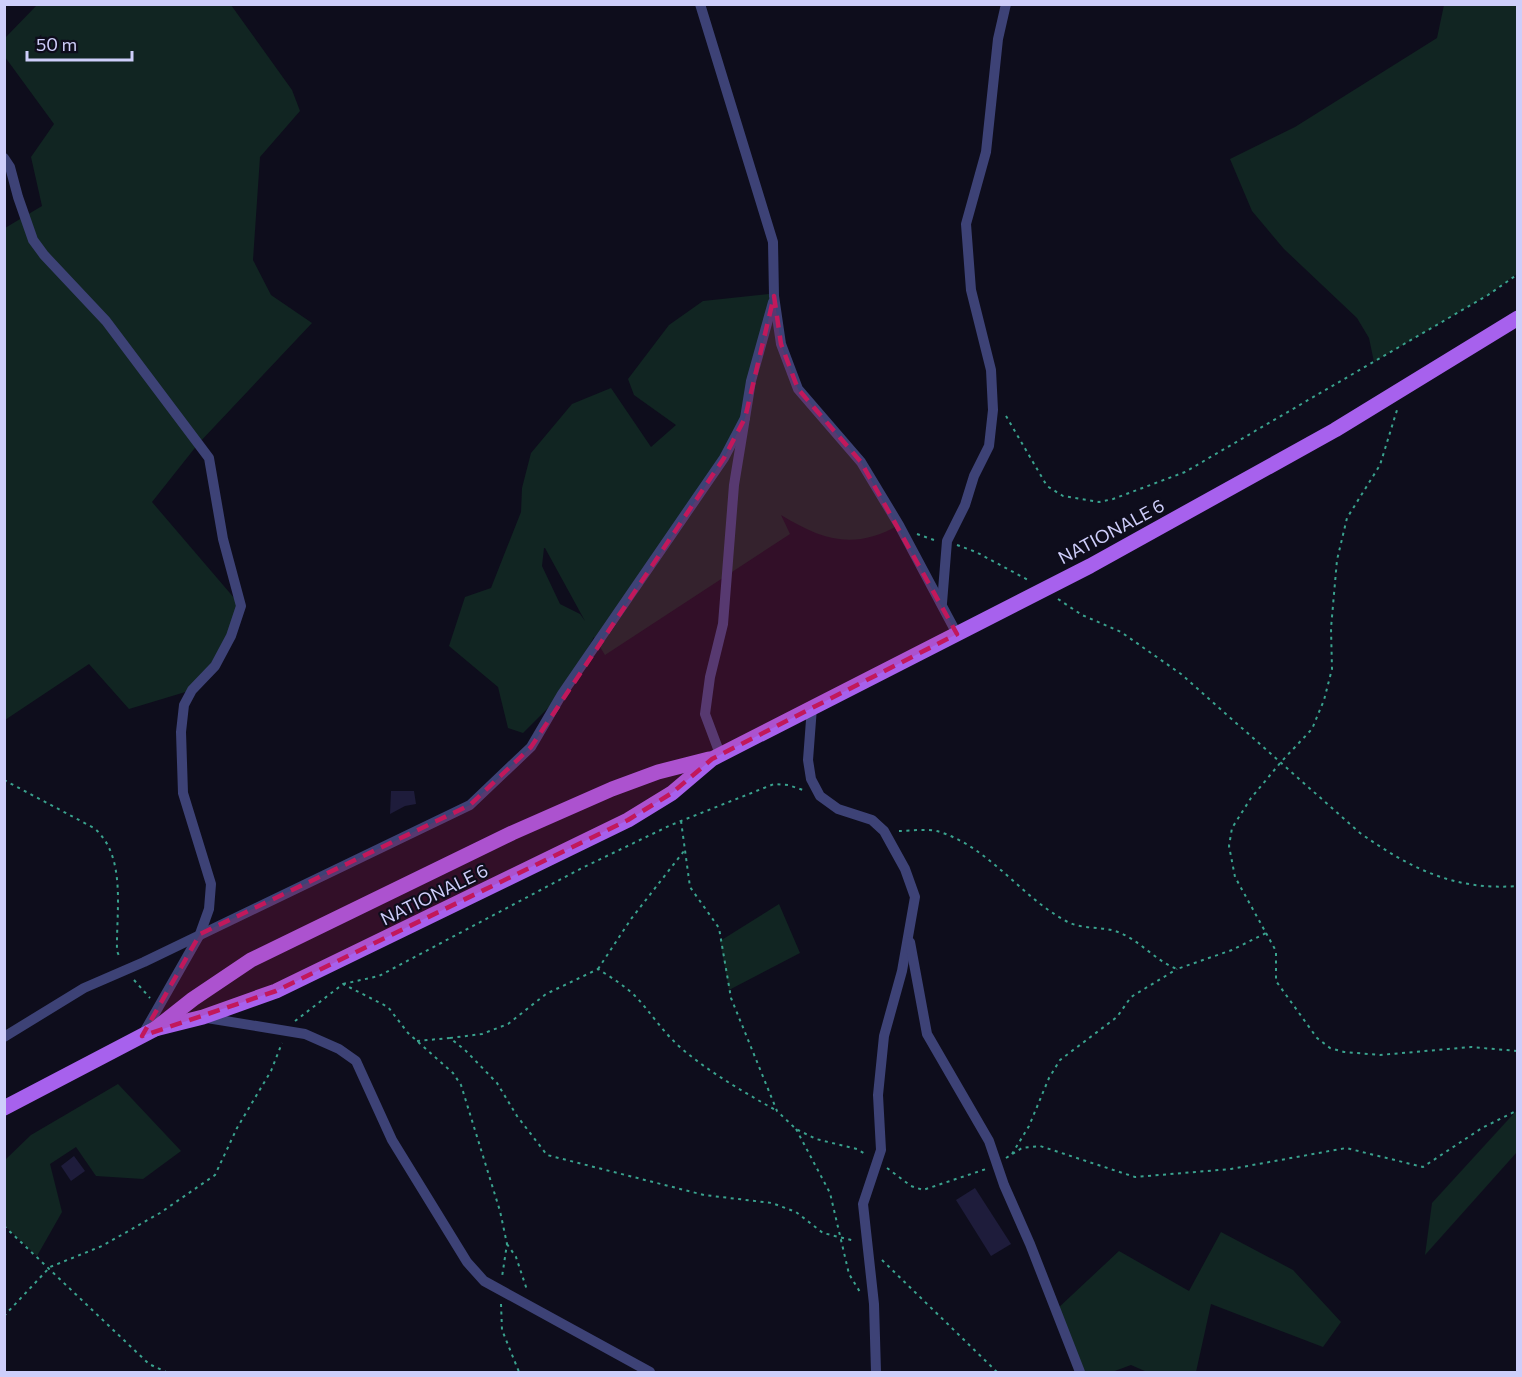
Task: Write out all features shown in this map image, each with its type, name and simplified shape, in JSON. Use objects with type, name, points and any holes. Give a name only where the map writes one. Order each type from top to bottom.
[{"type":"main road","name":"NATIONALE 6","points":[[4,1108],[149,1033],[228,973],[365,904],[612,789],[658,772],[716,756],[1044,589],[1335,430],[1518,318]]},
{"type":"main road","name":"NATIONALE 6","points":[[149,1033],[276,991],[564,853],[628,820],[672,793],[716,756]]},
{"type":"street","points":[[700,4],[773,243],[774,296],[781,344],[798,389],[861,462],[899,525],[957,634]]},
{"type":"street","points":[[942,603],[947,541],[965,505],[974,476],[988,446],[992,392],[991,370],[971,290],[966,224],[986,152],[998,39],[1006,4]]},
{"type":"street","points":[[4,158],[10,167],[33,240],[44,255],[106,321],[210,458],[223,539],[241,606],[231,636],[215,666],[192,690],[184,705],[181,732],[183,793],[211,884],[209,909],[200,934],[159,1007],[149,1033]]},
{"type":"street","points":[[716,756],[705,714],[710,677],[723,624],[734,485],[751,381],[774,296]]},
{"type":"street","points":[[4,1037],[84,988],[125,971],[470,805],[531,747],[575,675],[724,458],[745,418]]},
{"type":"street","points":[[812,707],[808,760],[811,779],[820,796],[838,809],[872,820],[884,831],[905,869],[915,897],[902,971],[884,1036],[878,1095],[880,1150],[863,1204],[874,1309],[876,1372]]},
{"type":"street","points":[[909,933],[927,1034],[989,1141],[1080,1372]]},
{"type":"street","points":[[203,1017],[305,1034],[339,1049],[356,1061],[392,1140],[467,1262],[484,1281],[650,1372]]},
{"type":"path","points":[[992,392],[1047,486],[1064,496],[1099,502],[1113,499],[1185,472],[1488,296],[1518,274]]},
{"type":"path","points":[[1403,388],[1380,465],[1347,518],[1337,560],[1331,628],[1332,669],[1324,700],[1312,729],[1251,798],[1232,828],[1228,846],[1235,877],[1276,951],[1276,981],[1317,1038],[1330,1048],[1344,1053],[1380,1054],[1471,1047],[1518,1051]]},
{"type":"path","points":[[899,525],[929,539],[947,541],[976,552],[1044,589],[1082,615],[1121,632],[1181,674],[1360,833],[1392,856],[1425,874],[1445,880],[1518,886]]},
{"type":"path","points":[[4,780],[94,828],[104,836],[115,860],[117,951],[125,971],[159,1007]]},
{"type":"path","points":[[4,1316],[50,1267],[102,1246],[204,1185],[215,1175],[237,1128],[271,1071],[287,1031],[301,1014],[343,984],[379,976],[582,868],[681,821],[699,816],[729,800],[774,784],[788,785],[820,796]]},
{"type":"path","points":[[681,821],[690,887],[719,928],[731,998],[777,1111]]},
{"type":"path","points":[[884,831],[938,831],[998,867],[1038,903],[1068,922],[1086,928],[1116,931],[1165,964],[1177,969]]},
{"type":"path","points":[[417,1041],[482,1034],[508,1024],[546,994],[598,969],[632,919],[685,849]]},
{"type":"path","points":[[1012,1155],[1029,1126],[1049,1078],[1060,1060],[1117,1017],[1131,997],[1177,969],[1232,950],[1266,933]]},
{"type":"path","points":[[598,969],[639,1000],[659,1027],[688,1053],[726,1081],[777,1111],[796,1129],[816,1139],[857,1149],[911,1186],[923,1190],[997,1165],[1022,1148],[1040,1146],[1135,1177],[1231,1169],[1346,1148],[1423,1167],[1482,1128],[1518,1110]]},
{"type":"path","points":[[343,984],[388,1007],[417,1041],[453,1073],[461,1085],[500,1211],[507,1244],[500,1290],[502,1330],[519,1372]]},
{"type":"path","points":[[450,1038],[497,1083],[517,1116],[547,1155],[704,1195],[772,1203],[796,1212],[823,1233],[839,1235],[868,1247],[998,1372]]},
{"type":"path","points":[[796,1129],[830,1194],[849,1274],[856,1287],[874,1309]]},
{"type":"path","points":[[4,1226],[50,1267],[149,1364],[166,1372]]},
{"type":"path","points":[[507,1244],[516,1257],[527,1290]]},
{"type":"highlighted area","points":[[774,296],[781,344],[798,389],[861,462],[957,634],[712,759],[672,793],[628,820],[276,991],[142,1036],[200,934],[470,805],[531,747],[724,458],[745,418]]},
{"type":"green space","points":[[37,5],[231,5],[292,90],[300,111],[260,157],[253,260],[271,295],[312,323],[198,444],[152,502],[241,606],[231,636],[192,690],[129,709],[89,664],[5,720],[5,228],[42,206],[31,157],[54,124],[5,57],[5,38]]},
{"type":"green space","points":[[1444,5],[1517,5],[1517,274],[1488,295],[1374,362],[1369,338],[1357,318],[1284,249],[1252,211],[1230,159],[1295,127],[1437,38]]},
{"type":"green space","points":[[769,294],[798,389],[861,462],[899,525],[868,538],[839,539],[811,531],[781,515],[790,534],[605,655],[594,637],[562,694],[523,733],[508,728],[498,687],[449,646],[465,597],[491,588],[521,512],[522,488],[531,453],[572,404],[611,388],[651,447],[676,425],[634,395],[628,379],[669,325],[703,301]],"holes":[[[545,548],[585,621],[580,614],[560,604],[542,566]]]},
{"type":"green space","points":[[779,904],[800,953],[729,990],[720,941]]},
{"type":"green space","points":[[118,1084],[181,1151],[143,1179],[96,1176],[76,1147],[50,1164],[62,1212],[37,1256],[5,1226],[5,1160],[31,1135]]},
{"type":"green space","points":[[1517,1110],[1517,1152],[1425,1255],[1432,1203]]},
{"type":"green space","points":[[1221,1232],[1293,1270],[1341,1322],[1323,1347],[1211,1304],[1196,1372],[1147,1372],[1131,1365],[1112,1372],[1080,1372],[1056,1310],[1119,1251],[1189,1291]]},
{"type":"building","points":[[391,791],[414,791],[416,804],[405,806],[390,814]]},
{"type":"building","points":[[74,1156],[85,1171],[71,1181],[61,1166]]},
{"type":"building","points":[[975,1188],[1011,1244],[991,1256],[956,1200]]}]
